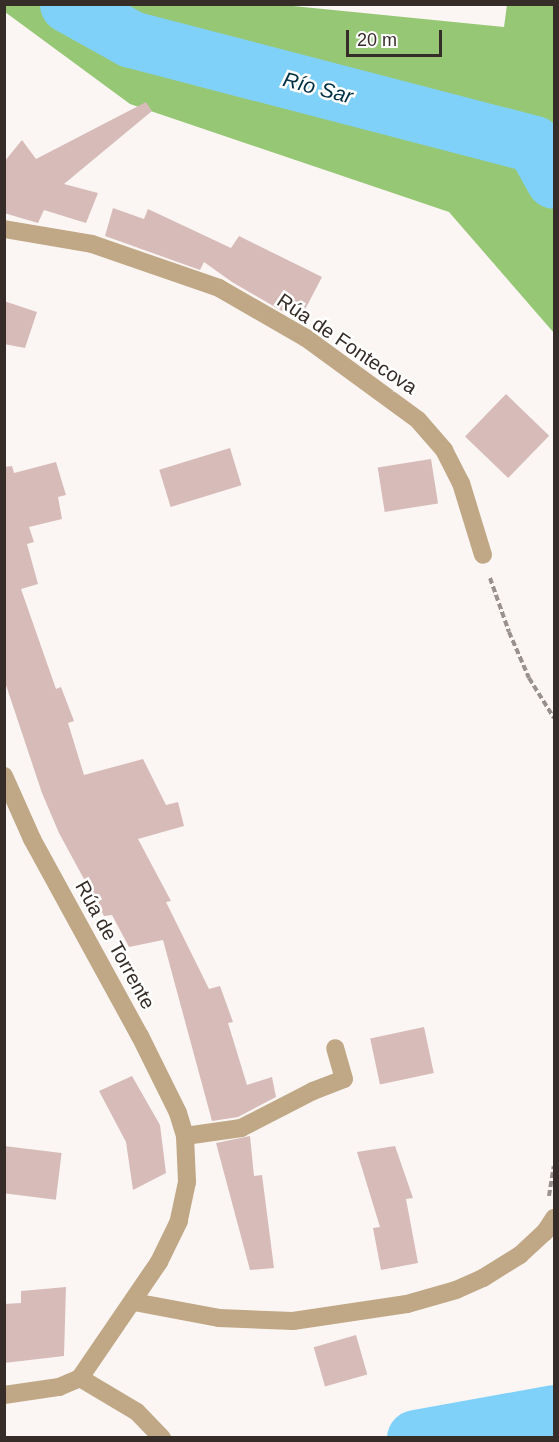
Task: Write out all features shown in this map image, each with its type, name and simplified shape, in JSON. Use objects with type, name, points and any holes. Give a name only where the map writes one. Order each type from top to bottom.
[{"type":"street","name":"Rúa de Fontecova","points":[[4,229],[92,244],[219,288],[306,338],[418,420],[444,450],[461,483],[483,555]]},
{"type":"street","name":"Rúa de Torrente","points":[[4,776],[32,839],[140,1036],[178,1113],[185,1136],[187,1182],[179,1221],[161,1258],[134,1302],[80,1378]]},
{"type":"street","points":[[185,1136],[240,1128],[312,1091],[344,1079],[335,1048]]},
{"type":"street","points":[[134,1302],[219,1318],[293,1321],[407,1304],[456,1290],[483,1278],[520,1255],[545,1232],[555,1218]]},
{"type":"street","points":[[4,1395],[59,1387],[80,1378],[137,1412],[162,1437]]},
{"type":"path","points":[[483,555],[509,633],[529,678],[555,718]]},
{"type":"green space","points":[[5,4],[273,4],[504,27],[507,5],[554,5],[554,333],[449,212],[130,104],[5,12]]},
{"type":"building","points":[[146,102],[152,111],[64,184],[98,193],[86,223],[44,210],[38,223],[4,213],[4,162],[22,140],[36,159]]},
{"type":"building","points":[[113,208],[144,219],[148,209],[231,248],[239,236],[322,277],[299,321],[232,282],[204,262],[200,270],[105,236]]},
{"type":"building","points":[[4,301],[37,312],[25,348],[4,344]]},
{"type":"building","points":[[506,394],[549,436],[508,478],[465,436]]},
{"type":"building","points":[[230,448],[241,485],[171,507],[159,470]]},
{"type":"building","points":[[431,459],[438,503],[385,512],[378,467]]},
{"type":"building","points":[[56,462],[66,495],[58,497],[62,519],[29,527],[34,542],[27,544],[38,584],[21,589],[56,689],[61,687],[74,721],[68,723],[84,775],[143,759],[166,805],[178,802],[184,826],[138,839],[171,901],[166,902],[209,989],[220,986],[233,1022],[228,1023],[247,1085],[272,1077],[276,1097],[238,1117],[212,1121],[163,940],[129,947],[112,915],[104,916],[59,833],[42,793],[4,679],[4,467],[12,466],[14,473]]},
{"type":"building","points":[[424,1027],[434,1073],[380,1084],[370,1038]]},
{"type":"building","points":[[132,1076],[160,1125],[166,1173],[133,1190],[126,1142],[99,1091]]},
{"type":"building","points":[[250,1136],[254,1176],[262,1175],[274,1268],[250,1270],[216,1143]]},
{"type":"building","points":[[4,1146],[62,1153],[56,1200],[4,1193]]},
{"type":"building","points":[[395,1146],[413,1198],[406,1199],[418,1263],[381,1270],[373,1228],[380,1227],[357,1152]]},
{"type":"building","points":[[66,1287],[64,1356],[4,1363],[4,1304],[21,1303],[21,1291]]},
{"type":"building","points":[[356,1335],[367,1374],[325,1387],[314,1347]]},
{"type":"waterway","name":"Río Sar","points":[[68,4],[131,39],[534,144],[554,180]]},
{"type":"waterway","name":"Río Sar","points":[[415,1438],[554,1413]]}]
